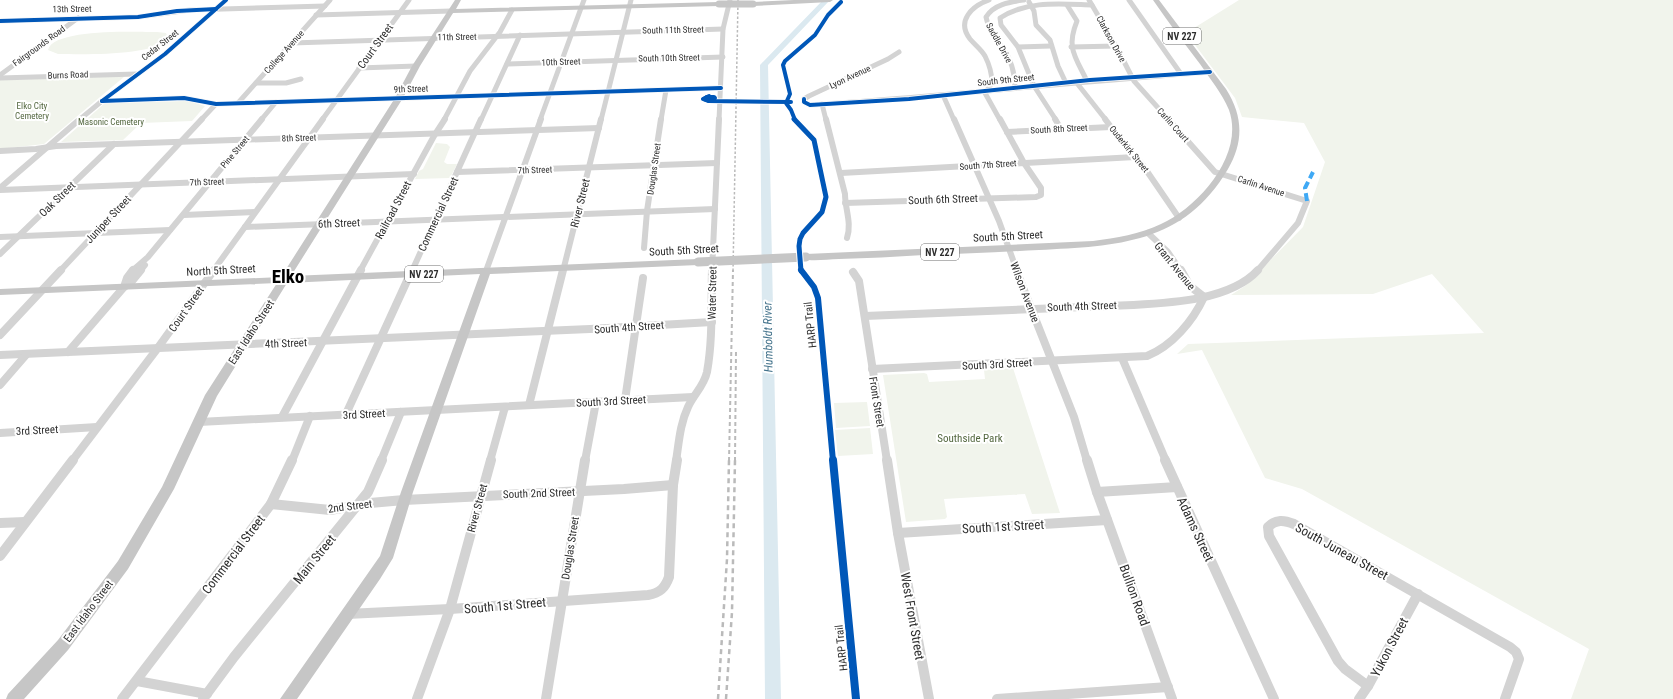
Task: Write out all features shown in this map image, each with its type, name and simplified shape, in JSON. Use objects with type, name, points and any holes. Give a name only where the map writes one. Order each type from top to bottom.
[{"type":"main road","points":[[457,0],[460,8],[479,11]]},
{"type":"main road","name":"East Idaho Street","points":[[14,699],[47,663],[97,600],[140,538],[168,489],[211,396],[399,98],[416,66],[457,0]]},
{"type":"main road","points":[[451,11],[581,8],[630,3],[753,4],[830,0]]},
{"type":"main road","name":"NV 227","points":[[1156,0],[1210,72]]},
{"type":"main road","name":"South 5th Street","points":[[563,268],[806,256],[1008,249],[1107,243],[1148,233],[1179,218],[1198,204],[1218,172],[1227,165],[1235,144],[1238,127],[1231,104],[1210,72]]},
{"type":"main road","name":"North 5th Street","points":[[0,292],[563,268]]},
{"type":"main road","points":[[288,699],[386,558],[404,500],[486,271]]},
{"type":"street","name":"Cedar Street","points":[[0,189],[102,101],[136,74],[165,54],[226,0]]},
{"type":"street","points":[[270,8],[277,0]]},
{"type":"street","name":"College Avenue","points":[[238,103],[330,0]]},
{"type":"street","name":"Court Street","points":[[0,556],[157,349],[409,0]]},
{"type":"street","points":[[486,271],[584,0]]},
{"type":"street","name":"Water Street","points":[[662,591],[667,585],[669,577],[673,485],[682,422],[693,397],[702,387],[706,379],[712,322],[715,209],[723,57],[723,29],[724,22],[729,13],[730,0]]},
{"type":"street","points":[[989,0],[971,9],[964,21],[968,36],[983,54],[990,71],[992,83],[985,93],[1024,163]]},
{"type":"street","name":"Saddle Drive","points":[[1015,88],[1015,74],[1000,43],[992,34],[986,17],[990,11],[998,7],[1024,0]]},
{"type":"street","points":[[1028,0],[1032,6],[1036,25],[1048,37],[1058,66],[1066,83]]},
{"type":"street","name":"Clarkson Drive","points":[[1089,0],[1116,46],[1132,78]]},
{"type":"street","points":[[1129,0],[1181,74]]},
{"type":"street","name":"River Street","points":[[529,406],[630,3]]},
{"type":"street","points":[[1067,5],[1077,21],[1072,33],[1071,47],[1087,81]]},
{"type":"street","points":[[1061,129],[1034,86],[1018,47],[1001,25],[1000,18],[1010,12],[1032,6],[1092,5]]},
{"type":"street","name":"13th Street","points":[[0,21],[138,17],[184,10],[325,6]]},
{"type":"street","name":"Railroad Street","points":[[282,417],[387,221],[470,71],[497,36],[512,10]]},
{"type":"street","points":[[316,15],[451,11]]},
{"type":"street","name":"Fairgrounds Road","points":[[0,75],[78,18]]},
{"type":"street","name":"South 11th Street","points":[[623,32],[723,29]]},
{"type":"street","name":"11th Street","points":[[292,43],[435,37],[623,32]]},
{"type":"street","name":"Commercial Street","points":[[346,414],[520,35]]},
{"type":"street","points":[[1018,47],[1051,46]]},
{"type":"street","points":[[1071,47],[1116,46]]},
{"type":"street","name":"Lyon Avenue","points":[[804,102],[804,99],[809,96],[888,60],[899,52]]},
{"type":"street","name":"South 10th Street","points":[[616,59],[723,57]]},
{"type":"street","name":"10th Street","points":[[507,64],[616,59]]},
{"type":"street","points":[[359,68],[416,66]]},
{"type":"street","name":"South 9th Street","points":[[804,102],[810,105],[1210,72]]},
{"type":"street","name":"Burns Road","points":[[0,78],[136,74]]},
{"type":"street","name":"Carlin Court","points":[[1132,78],[1218,172]]},
{"type":"street","points":[[256,83],[286,83],[301,79]]},
{"type":"street","name":"Ouderkirk Street","points":[[1076,82],[1126,147],[1142,164],[1179,218]]},
{"type":"street","name":"9th Street","points":[[102,101],[184,98],[216,104],[721,88]]},
{"type":"street","name":"Douglas Street","points":[[644,248],[647,211],[666,90]]},
{"type":"street","name":"Wilson Avenue","points":[[943,95],[989,198],[1020,282],[1032,308],[1074,417],[1097,492]]},
{"type":"street","name":"Pine Street","points":[[68,352],[124,287],[136,276],[147,262],[148,257],[276,102]]},
{"type":"street","name":"Juniper Street","points":[[0,335],[216,104]]},
{"type":"street","points":[[822,104],[841,173],[845,194],[845,203],[850,229],[847,238]]},
{"type":"street","name":"South 8th Street","points":[[1007,132],[1111,127]]},
{"type":"street","name":"8th Street","points":[[0,150],[181,141],[599,128]]},
{"type":"street","name":"Oak Street","points":[[0,254],[114,144]]},
{"type":"street","name":"South 7th Street","points":[[841,173],[1135,157]]},
{"type":"street","points":[[589,168],[717,163]]},
{"type":"street","name":"South 6th Street","points":[[845,203],[1036,197],[1041,195],[1041,188],[1024,163]]},
{"type":"street","name":"7th Street","points":[[457,172],[589,168]]},
{"type":"street","name":"Carlin Avenue","points":[[1218,172],[1307,201]]},
{"type":"street","name":"7th Street","points":[[0,189],[414,174]]},
{"type":"street","name":"South 4th Street","points":[[865,316],[1168,302],[1204,297],[1240,284],[1254,275],[1273,251],[1296,228],[1301,219],[1307,201]]},
{"type":"street","points":[[577,214],[715,209]]},
{"type":"street","points":[[184,215],[255,212]]},
{"type":"street","name":"6th Street","points":[[245,227],[577,214]]},
{"type":"street","points":[[0,237],[170,230]]},
{"type":"street","name":"Grant Avenue","points":[[1148,233],[1178,266],[1184,280],[1190,287],[1204,297]]},
{"type":"street","name":"Front Street","points":[[853,272],[859,281],[898,533]]},
{"type":"street","points":[[625,400],[643,278]]},
{"type":"street","name":"South 3rd Street","points":[[872,369],[1147,356],[1159,352],[1190,319],[1204,297]]},
{"type":"street","name":"South 4th Street","points":[[547,330],[636,327],[712,322]]},
{"type":"street","name":"4th Street","points":[[0,356],[547,330]]},
{"type":"street","points":[[0,385],[26,354]]},
{"type":"street","name":"Adams Street","points":[[1122,358],[1177,487],[1274,699]]},
{"type":"street","name":"South 3rd Street","points":[[529,406],[693,397]]},
{"type":"street","name":"Douglas Street","points":[[546,699],[579,491],[596,402]]},
{"type":"street","name":"River Street","points":[[417,699],[450,609],[505,406]]},
{"type":"street","name":"3rd Street","points":[[199,422],[529,406]]},
{"type":"street","name":"Main Street","points":[[205,697],[269,613],[368,492],[401,412]]},
{"type":"street","name":"Commercial Street","points":[[122,699],[271,504],[293,458],[310,416]]},
{"type":"street","name":"3rd Street","points":[[0,433],[97,427]]},
{"type":"street","name":"South 2nd Street","points":[[404,500],[673,485]]},
{"type":"street","points":[[1097,492],[1177,487]]},
{"type":"street","name":"Bullion Road","points":[[1097,492],[1172,699]]},
{"type":"street","name":"2nd Street","points":[[271,504],[330,510],[358,505],[404,500]]},
{"type":"street","name":"South 1st Street","points":[[898,533],[1107,520]]},
{"type":"street","name":"South Juneau Street","points":[[1368,686],[1338,661],[1269,536],[1268,527],[1272,523],[1279,520],[1294,524],[1418,594],[1516,652],[1519,659],[1505,699]]},
{"type":"street","points":[[0,523],[25,522]]},
{"type":"street","name":"West Front Street","points":[[898,533],[929,699]]},
{"type":"street","name":"South 1st Street","points":[[347,614],[450,609],[629,596],[658,593],[662,591]]},
{"type":"street","name":"Yukon Street","points":[[1359,699],[1368,686],[1418,594]]},
{"type":"street","points":[[137,681],[205,697]]},
{"type":"street","points":[[997,699],[1168,687]]},
{"type":"green space","points":[[1239,0],[1673,0],[1673,699],[1571,699],[1589,649],[1302,489],[1265,478],[1202,350],[1177,354],[1188,344],[1484,333],[1432,274],[1373,294],[1231,295],[1245,286],[1303,227],[1325,162],[1304,123],[1242,117],[1235,98],[1186,33]]},
{"type":"green space","points":[[115,32],[166,33],[168,38],[160,44],[148,49],[99,54],[58,54],[48,50],[53,43],[64,38],[80,35]]},
{"type":"green space","name":"Elko City Cemetery","points":[[125,76],[44,144],[0,149],[0,80]]},
{"type":"green space","name":"Masonic Cemetery","points":[[189,101],[205,106],[192,121],[141,123],[123,140],[61,142],[105,103]]},
{"type":"green space","points":[[436,143],[447,144],[450,147],[444,162],[447,164],[457,164],[450,178],[415,179],[419,171],[423,169]]},
{"type":"green space","name":"Southside Park","points":[[1013,368],[1060,513],[1032,514],[1025,494],[944,499],[947,517],[945,519],[906,522],[883,375],[924,373],[927,374],[929,382],[985,379],[984,370]]},
{"type":"green space","points":[[867,402],[870,426],[836,428],[834,403]]},
{"type":"green space","points":[[870,428],[873,454],[838,456],[835,430]]},
{"type":"waterway","name":"Humboldt River","points":[[773,699],[764,65],[827,0]]},
{"type":"railway","points":[[733,271],[738,0]]},
{"type":"railway","points":[[729,461],[733,270]]},
{"type":"railway","points":[[735,461],[736,350]]},
{"type":"railway","points":[[718,699],[727,559],[729,460]]},
{"type":"railway","points":[[726,699],[732,612],[735,460]]},
{"type":"marked path","points":[[1307,201],[1305,188],[1313,172]]},
{"type":"cycle path","points":[[102,101],[165,54],[226,0]]},
{"type":"cycle path","name":"HARP Trail","points":[[841,2],[828,15],[815,35],[785,61],[783,65],[790,94],[786,103],[790,108],[797,124],[814,140],[826,197],[822,212],[803,233],[799,246],[801,271],[814,287],[818,298],[856,699]]},
{"type":"cycle path","points":[[0,21],[138,17],[177,11],[216,9]]},
{"type":"cycle path","points":[[804,99],[804,102],[810,105],[843,104],[942,96],[1090,80],[1210,72]]},
{"type":"cycle path","points":[[102,101],[184,98],[216,104],[721,88]]},
{"type":"cycle path","points":[[709,96],[704,99],[710,101],[715,98],[714,97],[705,97],[703,99],[708,101],[791,102]]},
{"type":"district","name":"Elko","points":[[288,276]]}]
